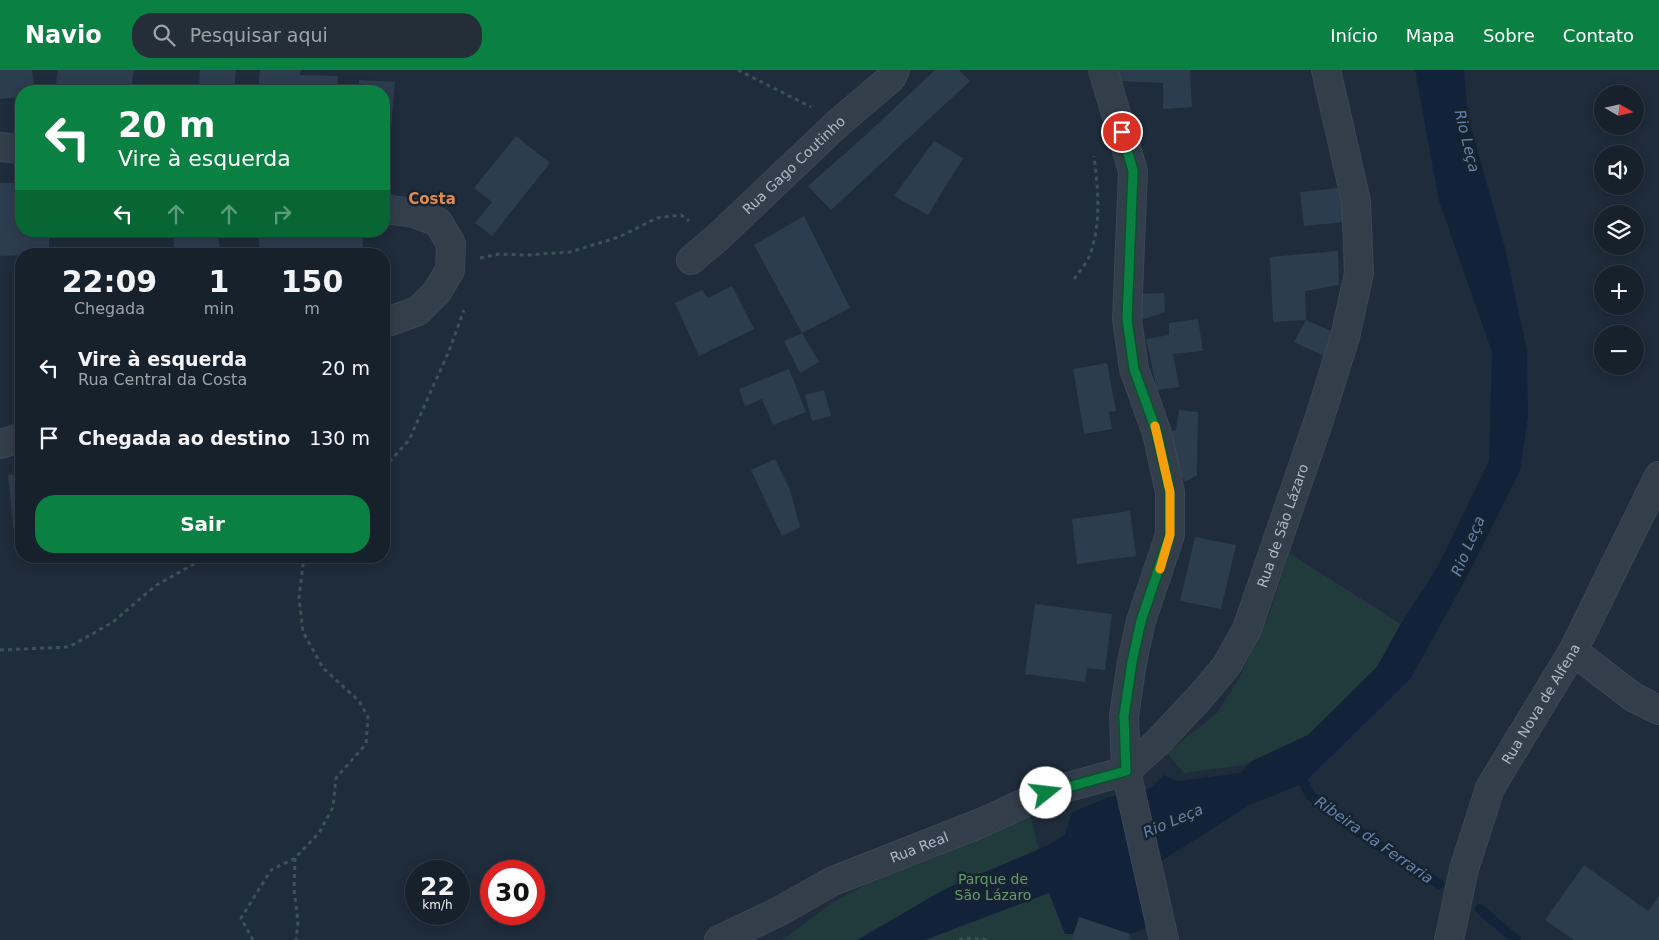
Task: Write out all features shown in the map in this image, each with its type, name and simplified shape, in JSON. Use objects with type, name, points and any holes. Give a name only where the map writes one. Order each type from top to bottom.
[{"type":"street","name":"Rua Gago Coutinho","points":[[691,260],[717,238],[837,124],[891,78],[895,70]]},
{"type":"street","points":[[1103,70],[1133,171],[1127,319],[1134,369],[1157,433],[1170,492],[1170,535],[1141,621],[1132,662],[1124,716],[1128,780],[1163,935]]},
{"type":"street","name":"Rua de São Lázaro","points":[[1128,780],[1158,742],[1202,696],[1227,665],[1247,629],[1315,432],[1345,337],[1358,273],[1356,201],[1326,70]]},
{"type":"street","points":[[0,147],[15,148]]},
{"type":"street","points":[[390,210],[414,214],[438,222],[451,244],[450,270],[437,292],[418,311],[390,321]]},
{"type":"street","points":[[0,444],[15,440]]},
{"type":"street","name":"Rua Nova de Alfena","points":[[1449,940],[1464,869],[1490,788],[1573,651],[1659,476]]},
{"type":"street","points":[[1573,651],[1633,697],[1659,710]]},
{"type":"street","name":"Rua Real","points":[[719,940],[778,912],[833,881],[981,823],[1046,793],[1128,780]]},
{"type":"path","points":[[737,70],[807,105],[837,124]]},
{"type":"path","points":[[1074,279],[1089,258],[1096,231],[1099,194],[1093,146]]},
{"type":"path","points":[[450,270],[476,259],[499,254],[527,255],[570,252],[619,237],[657,218],[681,215],[717,238]]},
{"type":"path","points":[[390,461],[409,440],[449,351],[466,302]]},
{"type":"path","points":[[0,650],[69,647],[113,622],[155,586],[196,563]]},
{"type":"path","points":[[253,940],[241,918],[271,870],[294,858],[319,833],[333,807],[336,778],[366,744],[368,718],[359,701],[322,668],[303,632],[299,598],[303,563]]},
{"type":"path","points":[[294,858],[294,889],[298,922],[296,940]]},
{"type":"path","points":[[959,940],[965,938],[991,940]]},
{"type":"green space","points":[[1289,553],[1401,624],[1377,667],[1308,735],[1244,765],[1184,773],[1167,753],[1217,713],[1239,678],[1269,615]]},
{"type":"green space","name":"Parque de São Lázaro","points":[[1031,817],[1049,893],[1079,917],[1130,934],[1132,940],[782,940],[832,903],[893,869]]},
{"type":"water","name":"Rio Leça","points":[[1415,70],[1464,70],[1468,117],[1505,248],[1527,351],[1528,417],[1520,471],[1471,569],[1411,678],[1304,783],[1250,805],[1161,861],[1169,908],[1146,928],[1130,934],[1080,917],[1073,934],[1065,934],[1049,893],[925,940],[857,940],[945,889],[1044,847],[1065,835],[1072,812],[1109,797],[1151,788],[1164,775],[1178,781],[1240,773],[1252,761],[1308,735],[1377,667],[1401,624],[1439,564],[1489,461],[1492,352],[1439,201]]},
{"type":"building","points":[[0,70],[32,70],[34,85],[15,85],[15,98],[0,99]]},
{"type":"building","points":[[58,70],[134,70],[132,85],[56,85]]},
{"type":"building","points":[[200,70],[236,70],[235,85],[199,85]]},
{"type":"building","points":[[260,70],[301,70],[300,75],[338,76],[337,85],[259,85]]},
{"type":"building","points":[[935,70],[959,70],[970,81],[831,210],[808,186]]},
{"type":"building","points":[[1118,70],[1190,70],[1192,107],[1163,109],[1163,83],[1122,81]]},
{"type":"building","points":[[359,80],[395,82],[390,141],[390,85],[359,85]]},
{"type":"building","points":[[516,136],[550,163],[492,236],[475,223],[492,202],[474,188]]},
{"type":"building","points":[[934,141],[963,158],[928,215],[894,196]]},
{"type":"building","points":[[0,183],[15,183],[15,237],[49,237],[49,248],[15,248],[15,255],[0,256]]},
{"type":"building","points":[[1340,188],[1344,222],[1304,226],[1300,192]]},
{"type":"building","points":[[804,216],[850,308],[802,333],[754,245]]},
{"type":"building","points":[[173,237],[219,237],[219,248],[174,248]]},
{"type":"building","points":[[259,237],[363,237],[363,248],[259,248]]},
{"type":"building","points":[[1338,251],[1339,285],[1305,291],[1306,320],[1273,322],[1270,257]]},
{"type":"building","points":[[732,286],[754,329],[699,356],[675,303],[702,290],[708,298]]},
{"type":"building","points":[[1164,293],[1165,312],[1138,321],[1137,294]]},
{"type":"building","points":[[1198,319],[1203,351],[1173,354],[1179,387],[1157,390],[1146,339],[1169,335],[1169,323]]},
{"type":"building","points":[[1306,320],[1336,333],[1324,356],[1294,342]]},
{"type":"building","points":[[802,333],[819,362],[800,373],[784,341]]},
{"type":"building","points":[[1107,363],[1116,411],[1109,412],[1112,429],[1084,434],[1073,369]]},
{"type":"building","points":[[789,369],[806,412],[773,425],[762,399],[745,406],[739,389]]},
{"type":"building","points":[[824,390],[831,416],[812,421],[805,395]]},
{"type":"building","points":[[1179,410],[1198,412],[1197,475],[1185,482],[1175,464],[1167,433],[1176,430]]},
{"type":"building","points":[[775,459],[790,490],[800,527],[782,536],[751,470]]},
{"type":"building","points":[[15,474],[14,532],[8,475]]},
{"type":"building","points":[[1130,511],[1136,556],[1077,564],[1072,519]]},
{"type":"building","points":[[1195,537],[1236,545],[1221,609],[1180,601]]},
{"type":"building","points":[[1035,604],[1112,614],[1105,670],[1087,668],[1085,682],[1025,674]]},
{"type":"building","points":[[1584,865],[1648,911],[1659,896],[1659,940],[1574,940],[1545,920]]},
{"type":"building","points":[[1079,917],[1130,934],[1128,940],[1072,940]]},
{"type":"waterway","name":"Ribeira da Ferraria","points":[[1298,771],[1310,795],[1352,828],[1439,884]]},
{"type":"waterway","name":"Ribeira da Ferraria","points":[[1480,909],[1516,940]]},
{"type":"slow traffic","points":[[1155,426],[1170,492],[1170,535],[1160,569]]},
{"type":"district","name":"Costa","points":[[432,199]]},
{"type":"route","points":[[1046,793],[1126,771],[1124,716],[1132,662],[1141,621],[1158,576],[1170,535],[1170,492],[1157,433],[1134,369],[1127,319],[1133,171],[1122,132]]}]
